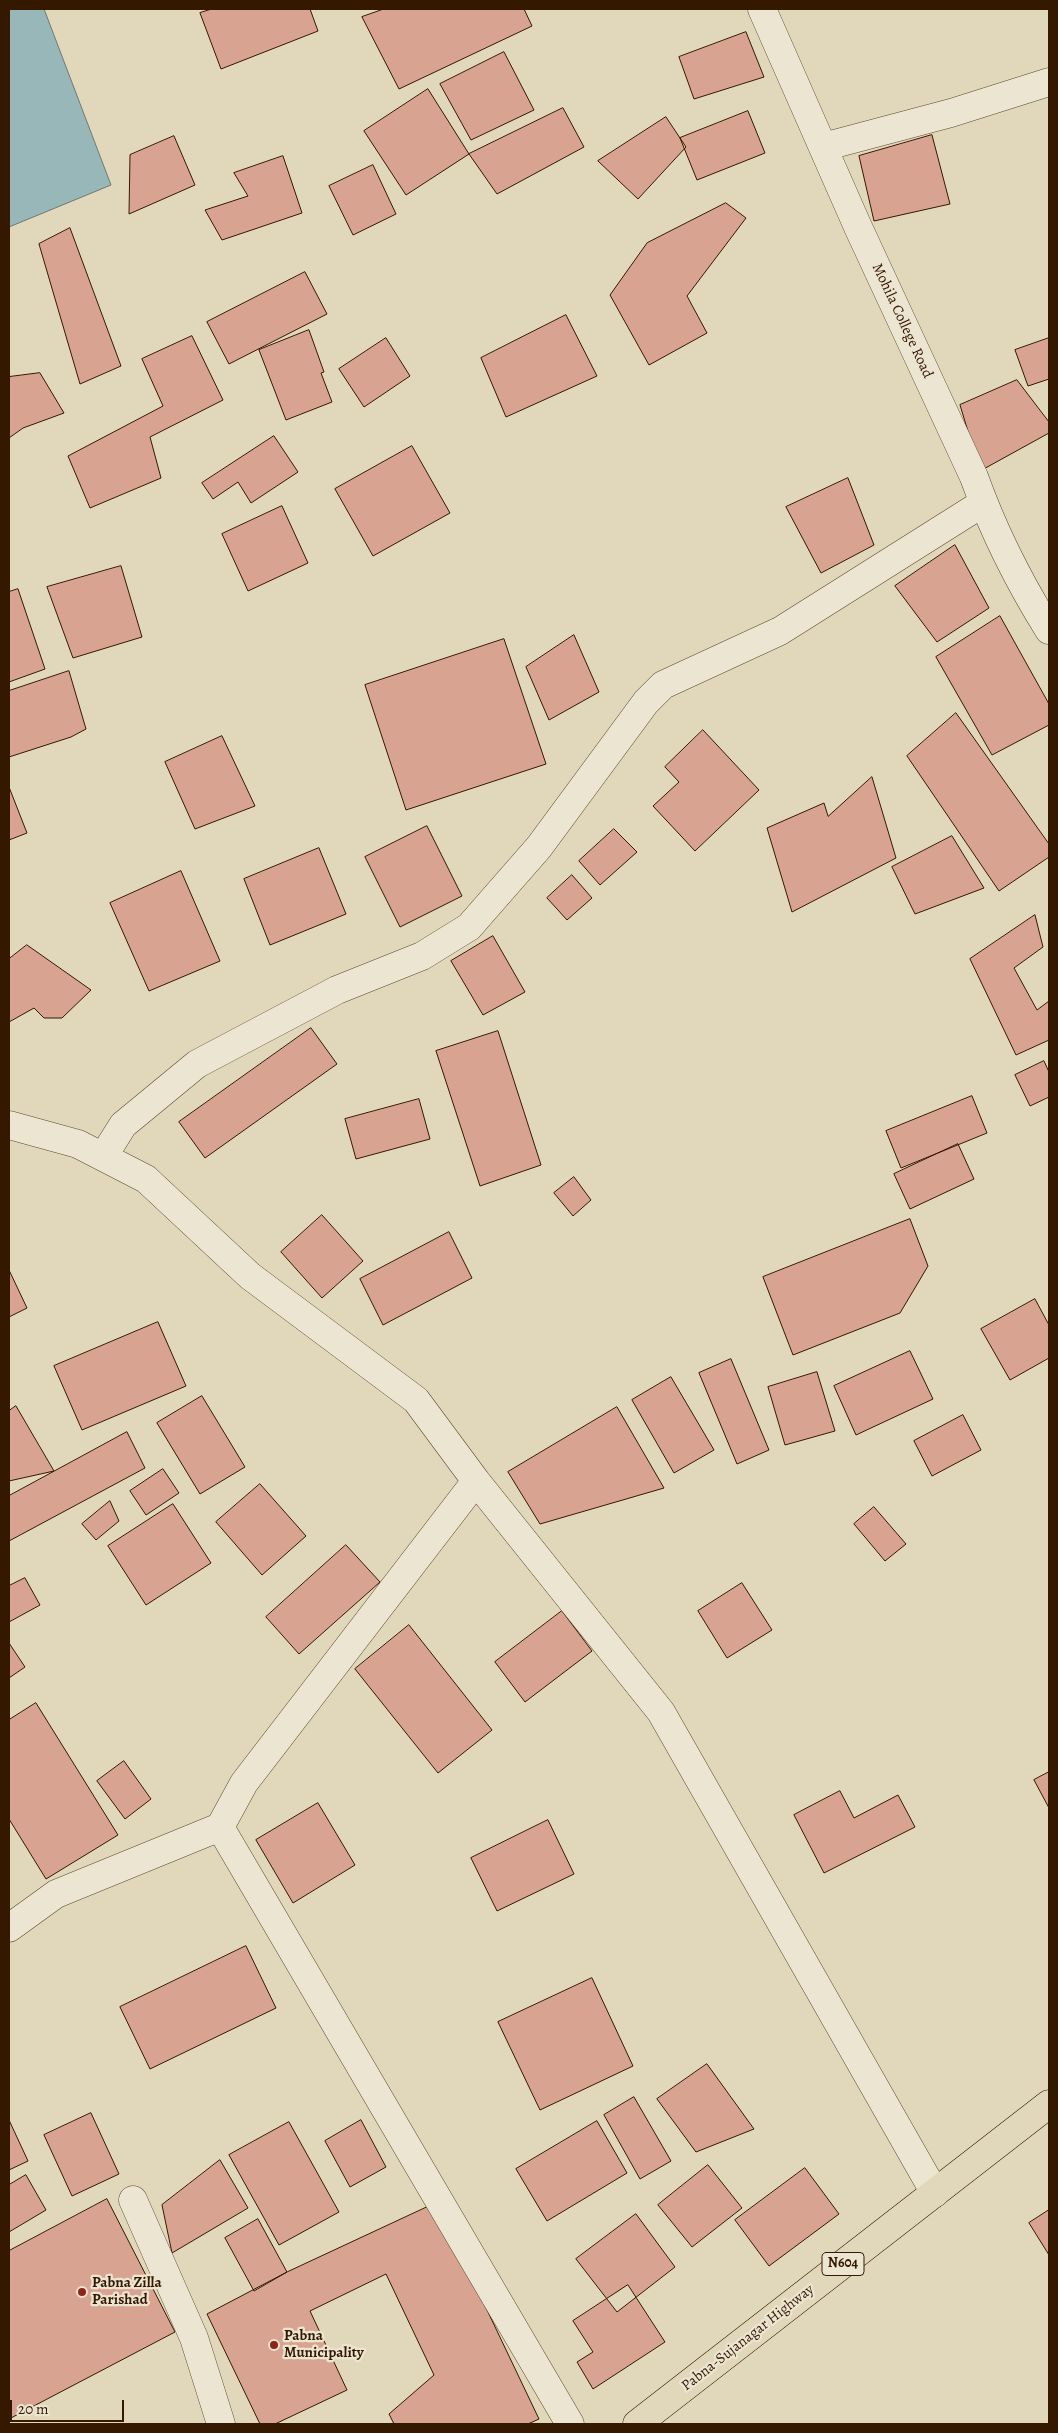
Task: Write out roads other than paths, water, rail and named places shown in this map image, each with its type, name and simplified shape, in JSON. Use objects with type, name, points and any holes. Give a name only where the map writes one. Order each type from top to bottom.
[{"type":"highway","name":"Pabna-Sujanagar Highway","points":[[637,2424],[1049,2104]]},
{"type":"street","name":"Mohila College Road","points":[[762,9],[974,477],[983,502],[1032,602],[1049,630]]},
{"type":"street","points":[[823,147],[951,113],[1049,82]]},
{"type":"street","points":[[103,1157],[123,1125],[197,1064],[337,990],[422,956],[469,927],[539,847],[646,702],[663,685],[780,631],[983,502]]},
{"type":"street","points":[[9,1125],[78,1144],[146,1179],[250,1276],[416,1400],[476,1481],[661,1712],[935,2193]]},
{"type":"street","points":[[9,1928],[56,1894],[220,1827],[244,1783],[476,1481]]},
{"type":"street","points":[[220,1827],[570,2424]]},
{"type":"street","points":[[132,2200],[194,2338],[221,2424]]},
{"type":"water","points":[[9,9],[44,9],[111,185],[9,227]]},
{"type":"place","name":"Pabna Zilla Parishad","points":[[82,2292]]},
{"type":"place","name":"Pabna Municipality","points":[[274,2345]]}]
